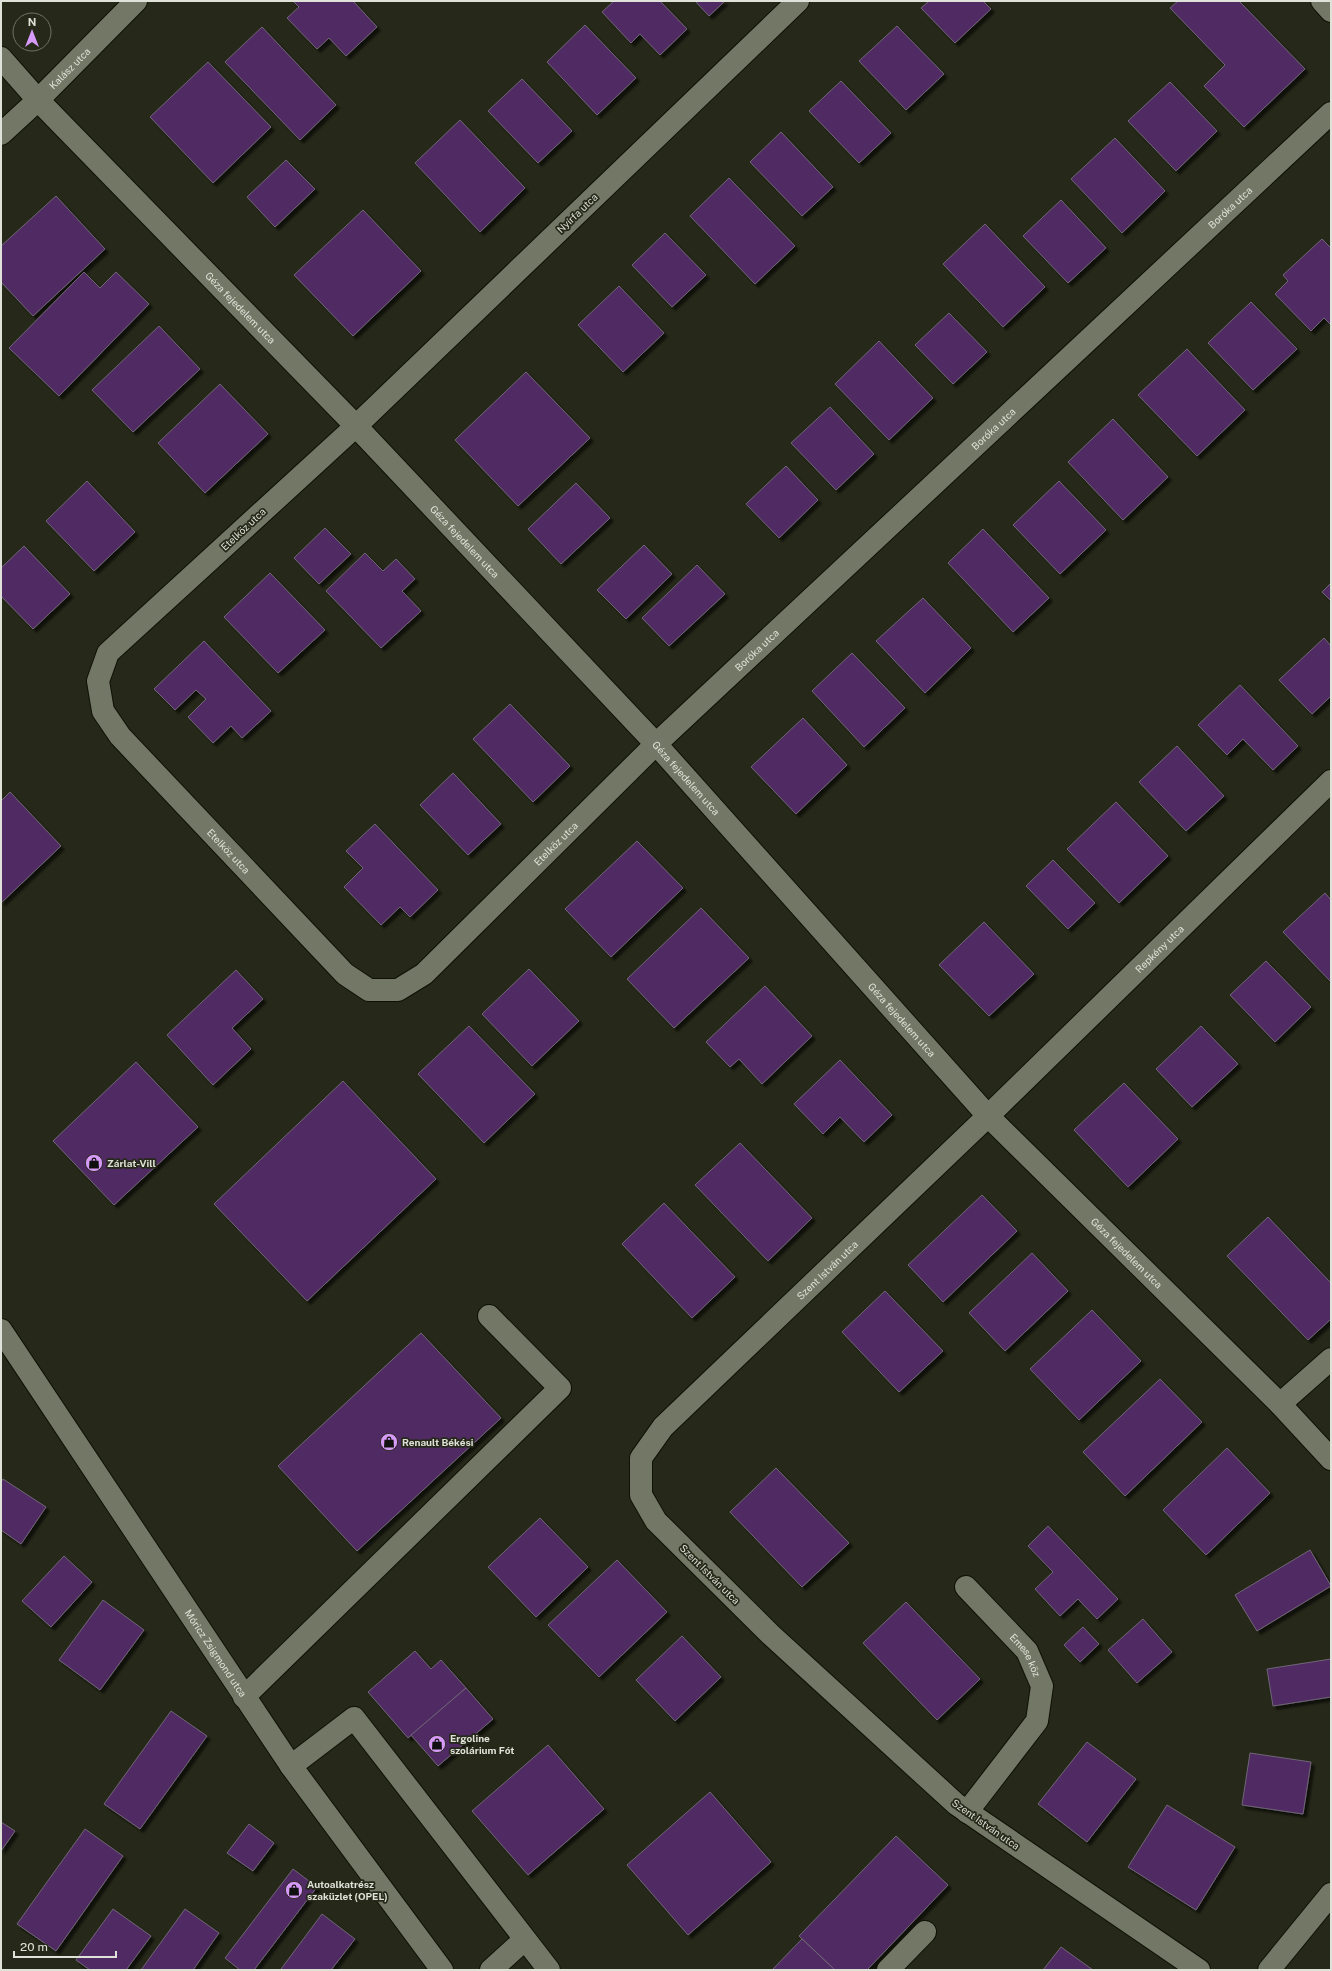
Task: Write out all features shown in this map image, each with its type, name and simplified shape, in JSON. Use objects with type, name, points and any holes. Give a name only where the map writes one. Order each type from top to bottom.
[{"type":"street","name":"Kalász utca","points":[[1,134],[38,100],[136,1]]},
{"type":"street","name":"Nyírfa utca","points":[[356,426],[798,1]]},
{"type":"street","points":[[1322,1],[1331,10]]},
{"type":"street","name":"Géza fejedelem utca","points":[[1,58],[38,100],[356,426],[656,744],[988,1116],[1280,1404],[1331,1459]]},
{"type":"street","name":"Boróka utca","points":[[656,744],[1331,113]]},
{"type":"street","name":"Etelköz utca","points":[[356,426],[108,653],[98,681],[103,711],[120,736],[344,974],[369,990],[398,990],[424,974],[656,744]]},
{"type":"street","name":"Repkény utca","points":[[988,1116],[1331,781]]},
{"type":"street","name":"Szent István utca","points":[[988,1116],[663,1427],[641,1458],[641,1495],[656,1521],[770,1634],[956,1804],[1199,1970]]},
{"type":"street","points":[[244,1697],[560,1388],[489,1316]]},
{"type":"street","name":"Móricz Zsigmond utca","points":[[1,1330],[291,1766],[442,1970]]},
{"type":"street","points":[[1280,1404],[1331,1359]]},
{"type":"street","name":"Emese köz","points":[[966,1587],[1027,1651],[1042,1686],[1037,1721],[967,1812]]},
{"type":"street","points":[[291,1766],[354,1718],[524,1940],[549,1970]]},
{"type":"street","points":[[1269,1970],[1331,1894]]},
{"type":"street","points":[[888,1970],[925,1932]]},
{"type":"street","points":[[491,1970],[524,1940]]},
{"type":"building","points":[[293,1],[353,1],[377,27],[346,56],[329,38],[317,49],[287,18],[299,7]]},
{"type":"building","points":[[614,1],[660,1],[687,29],[660,55],[640,34],[631,43],[602,12]]},
{"type":"building","points":[[695,1],[725,1],[709,16]]},
{"type":"building","points":[[929,1],[983,1],[991,9],[955,43],[921,8]]},
{"type":"building","points":[[1178,1],[1239,1],[1305,69],[1244,127],[1204,86],[1225,65],[1170,8]]},
{"type":"building","points":[[585,25],[636,78],[597,115],[547,62]]},
{"type":"building","points":[[897,26],[944,74],[906,110],[859,61]]},
{"type":"building","points":[[262,27],[336,105],[300,140],[225,62]]},
{"type":"building","points":[[208,62],[271,127],[213,183],[150,117]]},
{"type":"building","points":[[522,79],[572,131],[538,163],[488,111]]},
{"type":"building","points":[[841,81],[891,133],[859,163],[809,111]]},
{"type":"building","points":[[1170,82],[1217,131],[1176,171],[1128,121]]},
{"type":"building","points":[[460,120],[525,188],[480,232],[415,163]]},
{"type":"building","points":[[781,132],[833,187],[802,216],[750,162]]},
{"type":"building","points":[[1115,138],[1165,191],[1122,233],[1071,179]]},
{"type":"building","points":[[286,160],[315,189],[275,227],[247,197]]},
{"type":"building","points":[[729,178],[795,246],[755,284],[690,216]]},
{"type":"building","points":[[56,196],[105,249],[33,316],[1,282],[1,246]]},
{"type":"building","points":[[1061,200],[1106,248],[1068,283],[1023,236]]},
{"type":"building","points":[[363,210],[421,271],[353,336],[294,275]]},
{"type":"building","points":[[985,224],[1045,287],[1003,327],[943,264]]},
{"type":"building","points":[[665,233],[706,275],[672,307],[632,265]]},
{"type":"building","points":[[1322,239],[1331,248],[1331,325],[1324,318],[1311,331],[1275,294],[1288,281],[1283,275]]},
{"type":"building","points":[[84,272],[100,288],[116,272],[149,304],[59,396],[9,348]]},
{"type":"building","points":[[619,286],[664,333],[623,372],[578,325]]},
{"type":"building","points":[[1251,302],[1297,349],[1253,390],[1208,343]]},
{"type":"building","points":[[949,313],[987,352],[953,384],[915,345]]},
{"type":"building","points":[[159,326],[200,369],[133,432],[92,390]]},
{"type":"building","points":[[879,341],[933,398],[889,440],[835,384]]},
{"type":"building","points":[[1187,349],[1245,410],[1197,456],[1138,395]]},
{"type":"building","points":[[526,372],[590,438],[518,506],[455,440]]},
{"type":"building","points":[[220,384],[268,434],[205,493],[158,443]]},
{"type":"building","points":[[830,407],[874,454],[836,490],[791,443]]},
{"type":"building","points":[[1113,419],[1168,477],[1123,520],[1068,462]]},
{"type":"building","points":[[786,466],[818,500],[779,538],[746,504]]},
{"type":"building","points":[[87,481],[135,532],[94,571],[46,521]]},
{"type":"building","points":[[1059,481],[1106,530],[1060,574],[1013,525]]},
{"type":"building","points":[[576,483],[610,518],[561,564],[528,529]]},
{"type":"building","points":[[325,528],[351,554],[319,584],[294,558]]},
{"type":"building","points":[[983,529],[1049,598],[1013,632],[948,563]]},
{"type":"building","points":[[644,545],[672,574],[626,619],[597,590]]},
{"type":"building","points":[[24,546],[70,594],[33,629],[1,596],[1,568]]},
{"type":"building","points":[[365,553],[383,571],[396,559],[415,579],[402,591],[421,611],[381,648],[326,591]]},
{"type":"building","points":[[697,565],[725,594],[669,646],[642,618]]},
{"type":"building","points":[[270,573],[325,630],[278,673],[224,617]]},
{"type":"building","points":[[1331,583],[1331,601],[1322,592]]},
{"type":"building","points":[[923,598],[971,648],[925,693],[876,641]]},
{"type":"building","points":[[1324,638],[1331,646],[1331,696],[1312,714],[1279,680]]},
{"type":"building","points":[[204,641],[271,711],[242,738],[231,726],[213,743],[188,717],[206,699],[196,690],[175,710],[154,689]]},
{"type":"building","points":[[852,653],[905,708],[864,747],[812,691]]},
{"type":"building","points":[[1240,685],[1298,746],[1273,770],[1243,739],[1227,755],[1198,725]]},
{"type":"building","points":[[510,704],[570,766],[533,802],[473,739]]},
{"type":"building","points":[[803,718],[847,765],[796,814],[751,767]]},
{"type":"building","points":[[1177,746],[1224,796],[1186,831],[1139,782]]},
{"type":"building","points":[[453,773],[501,824],[468,855],[420,805]]},
{"type":"building","points":[[10,792],[61,846],[1,903],[1,801]]},
{"type":"building","points":[[1116,802],[1168,856],[1119,903],[1067,849]]},
{"type":"building","points":[[375,824],[438,890],[410,917],[400,907],[381,925],[344,887],[363,868],[346,851]]},
{"type":"building","points":[[637,841],[683,888],[611,957],[565,909]]},
{"type":"building","points":[[1053,860],[1095,903],[1068,929],[1026,886]]},
{"type":"building","points":[[1325,893],[1331,900],[1331,982],[1283,932]]},
{"type":"building","points":[[701,908],[749,958],[674,1028],[627,979]]},
{"type":"building","points":[[984,922],[1034,974],[989,1016],[939,965]]},
{"type":"building","points":[[1266,961],[1311,1007],[1275,1042],[1230,995]]},
{"type":"building","points":[[529,969],[579,1021],[532,1066],[482,1014]]},
{"type":"building","points":[[236,970],[263,999],[232,1028],[251,1049],[213,1085],[167,1035]]},
{"type":"building","points":[[765,986],[812,1036],[762,1084],[739,1059],[730,1067],[706,1042]]},
{"type":"building","points":[[469,1026],[535,1094],[484,1143],[418,1074]]},
{"type":"building","points":[[1201,1026],[1238,1064],[1192,1107],[1156,1069]]},
{"type":"building","points":[[840,1060],[892,1115],[864,1142],[840,1117],[823,1134],[794,1104]]},
{"type":"building","points":[[136,1062],[198,1127],[114,1205],[53,1141]]},
{"type":"building","points":[[343,1081],[436,1179],[307,1301],[214,1204]]},
{"type":"building","points":[[1124,1083],[1178,1139],[1128,1187],[1074,1130]]},
{"type":"building","points":[[740,1143],[812,1218],[768,1261],[695,1185]]},
{"type":"building","points":[[982,1195],[1017,1231],[943,1302],[908,1265]]},
{"type":"building","points":[[664,1203],[735,1277],[692,1318],[622,1244]]},
{"type":"building","points":[[1268,1217],[1331,1283],[1331,1319],[1308,1340],[1227,1256]]},
{"type":"building","points":[[1032,1253],[1068,1291],[1005,1351],[969,1313]]},
{"type":"building","points":[[885,1291],[943,1351],[899,1392],[842,1332]]},
{"type":"building","points":[[1092,1310],[1141,1361],[1079,1420],[1030,1369]]},
{"type":"building","name":"Renault Békési","points":[[421,1333],[501,1418],[357,1551],[278,1466]]},
{"type":"building","points":[[1160,1379],[1202,1422],[1125,1496],[1083,1452]]},
{"type":"building","points":[[1227,1448],[1270,1493],[1206,1555],[1163,1510]]},
{"type":"building","points":[[776,1468],[849,1543],[802,1587],[730,1512]]},
{"type":"building","points":[[3,1479],[46,1507],[21,1544],[1,1530],[1,1482]]},
{"type":"building","points":[[540,1518],[588,1567],[536,1617],[488,1567]]},
{"type":"building","points":[[1048,1526],[1118,1599],[1097,1619],[1078,1599],[1060,1616],[1035,1589],[1053,1572],[1028,1546]]},
{"type":"building","points":[[1310,1550],[1331,1586],[1257,1631],[1235,1595]]},
{"type":"building","points":[[64,1556],[92,1582],[51,1627],[22,1601]]},
{"type":"building","points":[[617,1560],[667,1612],[599,1677],[548,1625]]},
{"type":"building","points":[[103,1600],[144,1630],[100,1690],[59,1660]]},
{"type":"building","points":[[906,1602],[980,1679],[937,1720],[863,1643]]},
{"type":"building","points":[[1143,1619],[1172,1652],[1137,1683],[1108,1650]]},
{"type":"building","points":[[1083,1627],[1099,1644],[1080,1662],[1064,1645]]},
{"type":"building","points":[[682,1636],[721,1677],[675,1721],[636,1680]]},
{"type":"building","points":[[415,1651],[431,1669],[441,1660],[466,1688],[408,1738],[368,1692]]},
{"type":"building","points":[[1331,1659],[1331,1697],[1273,1706],[1267,1669]]},
{"type":"building","points":[[466,1688],[493,1719],[438,1766],[411,1735]]},
{"type":"building","points":[[171,1711],[207,1736],[140,1829],[104,1804]]},
{"type":"building","points":[[1087,1742],[1136,1779],[1087,1842],[1038,1804]]},
{"type":"building","points":[[548,1745],[604,1809],[528,1875],[472,1811]]},
{"type":"building","points":[[1250,1753],[1311,1762],[1303,1814],[1242,1805]]},
{"type":"building","points":[[710,1792],[771,1862],[688,1935],[627,1865]]},
{"type":"building","points":[[1167,1805],[1235,1847],[1196,1910],[1128,1867]]},
{"type":"building","points":[[1,1822],[15,1831],[1,1851]]},
{"type":"building","points":[[249,1824],[274,1843],[253,1871],[227,1853]]},
{"type":"building","points":[[85,1829],[123,1856],[56,1951],[17,1924]]},
{"type":"building","points":[[896,1836],[948,1885],[867,1970],[835,1970],[799,1936]]},
{"type":"building","points":[[293,1869],[317,1887],[254,1970],[240,1970],[225,1958]]},
{"type":"building","points":[[113,1909],[151,1936],[126,1970],[90,1970],[76,1960]]},
{"type":"building","points":[[185,1909],[219,1933],[193,1970],[141,1970]]},
{"type":"building","points":[[322,1914],[355,1939],[331,1970],[282,1970],[281,1969]]},
{"type":"building","points":[[802,1939],[835,1970],[772,1970]]},
{"type":"building","points":[[1061,1947],[1093,1970],[1043,1970]]},
{"type":"place","name":"Zárlat-Vill","points":[[94,1163]]},
{"type":"place","name":"Renault Békési","points":[[389,1442]]},
{"type":"place","name":"Ergoline szolárium Fót","points":[[437,1744]]},
{"type":"place","name":"Autoalkatrész szaküzlet (OPEL)","points":[[294,1890]]}]
